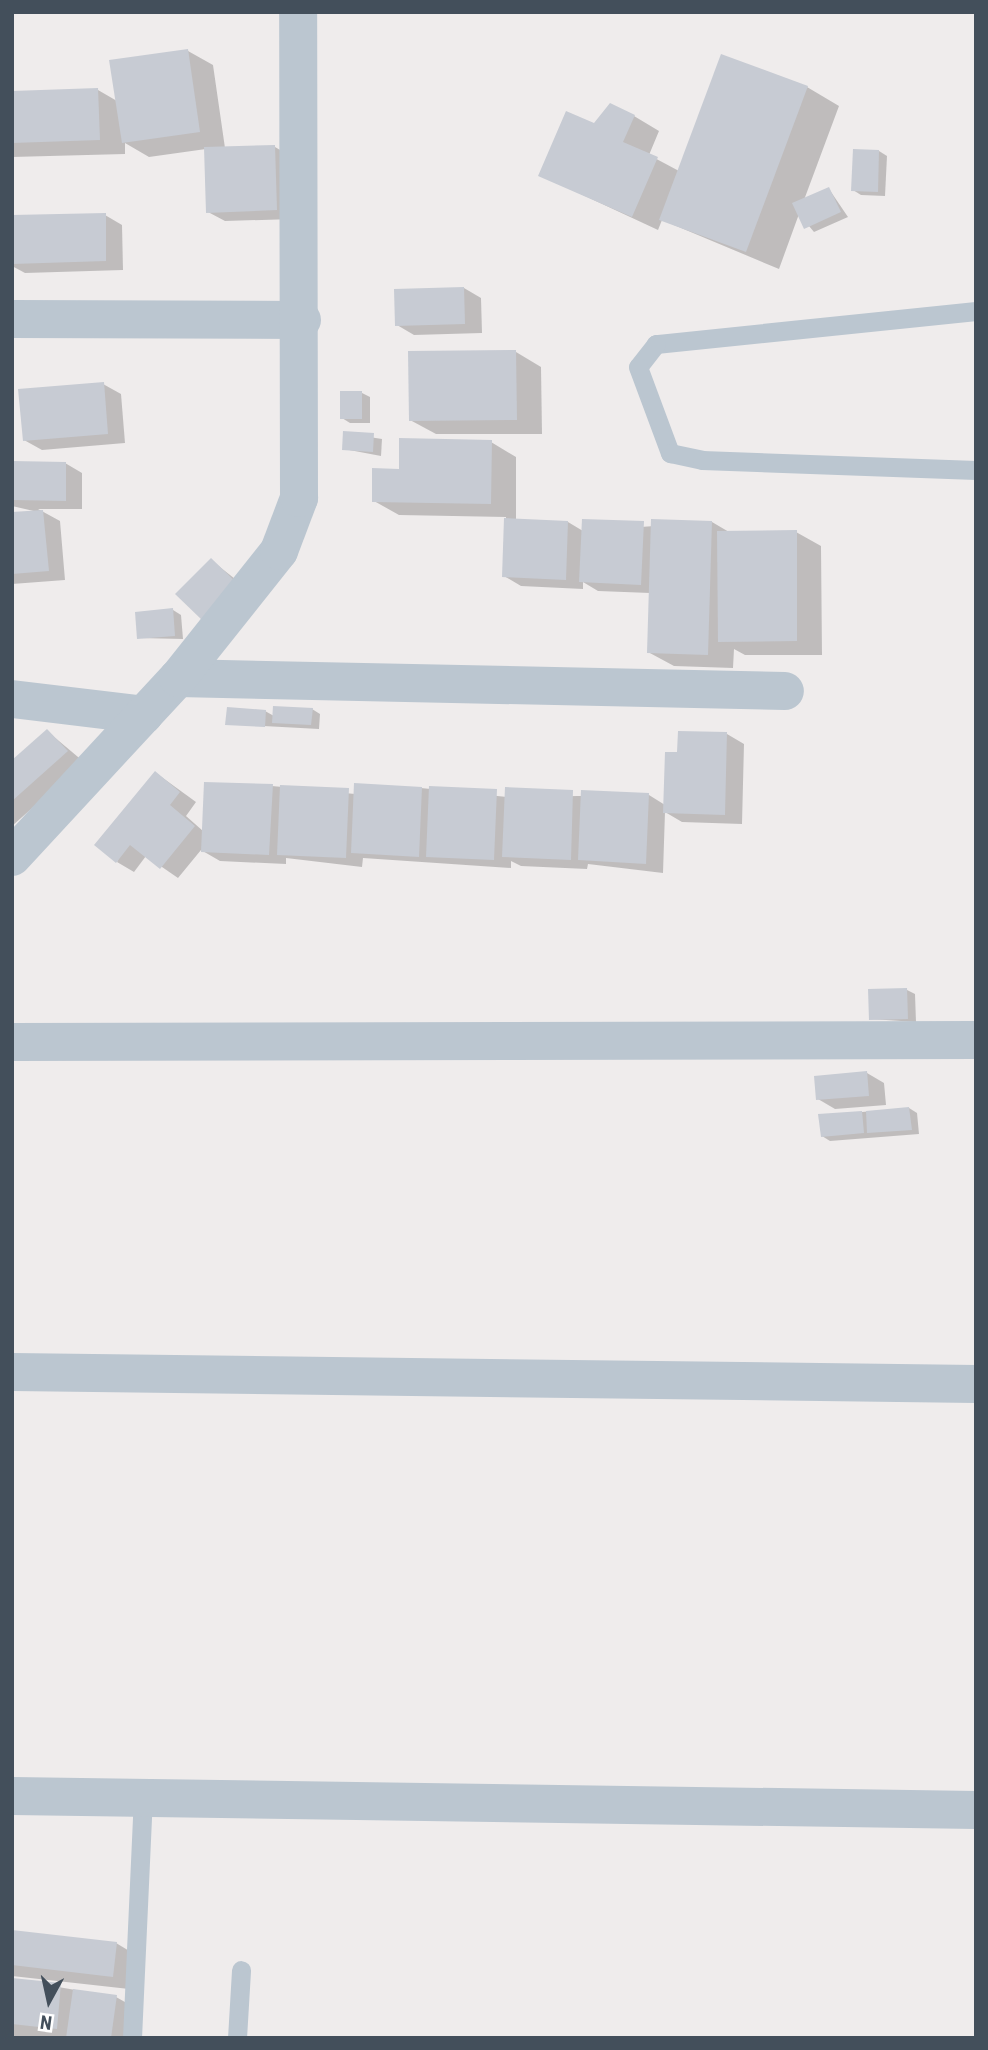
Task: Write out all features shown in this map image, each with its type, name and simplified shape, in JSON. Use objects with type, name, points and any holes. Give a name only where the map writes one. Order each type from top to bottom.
[{"type":"street","points":[[12,857],[178,678],[279,551],[299,498],[302,320],[298,12]]},
{"type":"street","points":[[12,319],[302,320]]},
{"type":"street","points":[[178,678],[785,691]]},
{"type":"street","points":[[12,699],[144,715]]},
{"type":"street","points":[[12,1042],[976,1040]]},
{"type":"street","points":[[12,1372],[976,1384]]},
{"type":"street","points":[[12,1796],[976,1810]]},
{"type":"lane","points":[[976,311],[656,344],[638,367],[670,453],[702,460],[976,470]]},
{"type":"lane","points":[[132,2038],[143,1798]]},
{"type":"lane","points":[[237,2038],[241,1970]]},
{"type":"building","points":[[188,49],[200,132],[122,143],[109,60]]},
{"type":"building","points":[[721,54],[808,86],[746,252],[659,220]]},
{"type":"building","points":[[98,88],[100,140],[12,143],[12,91]]},
{"type":"building","points":[[610,103],[635,115],[623,142],[658,157],[632,217],[538,176],[566,111],[594,123]]},
{"type":"building","points":[[275,145],[277,210],[206,213],[204,147]]},
{"type":"building","points":[[853,149],[879,150],[878,192],[851,191]]},
{"type":"building","points":[[829,187],[841,212],[804,229],[792,203]]},
{"type":"building","points":[[106,213],[106,261],[12,264],[12,215]]},
{"type":"building","points":[[464,287],[465,324],[395,326],[394,289]]},
{"type":"building","points":[[516,350],[517,420],[409,421],[408,351]]},
{"type":"building","points":[[104,382],[108,434],[23,441],[18,389]]},
{"type":"building","points":[[340,391],[362,391],[362,419],[340,419]]},
{"type":"building","points":[[343,431],[374,433],[373,452],[342,450]]},
{"type":"building","points":[[399,438],[492,440],[491,504],[372,502],[372,468],[399,469]]},
{"type":"building","points":[[12,461],[66,462],[66,501],[12,500]]},
{"type":"building","points":[[43,510],[49,571],[12,574],[12,512]]},
{"type":"building","points":[[504,518],[568,521],[566,580],[502,577]]},
{"type":"building","points":[[582,519],[644,521],[641,585],[579,582]]},
{"type":"building","points":[[651,519],[712,521],[708,655],[647,653]]},
{"type":"building","points":[[797,530],[797,641],[718,642],[717,531]]},
{"type":"building","points":[[211,558],[238,584],[202,620],[175,594]]},
{"type":"building","points":[[173,608],[175,636],[137,639],[135,612]]},
{"type":"building","points":[[273,706],[313,708],[311,725],[272,723]]},
{"type":"building","points":[[227,707],[266,710],[265,727],[225,725]]},
{"type":"building","points":[[47,729],[68,751],[12,801],[12,760]]},
{"type":"building","points":[[678,731],[727,732],[725,815],[663,813],[665,752],[677,752]]},
{"type":"building","points":[[155,771],[180,792],[170,805],[195,826],[160,869],[130,845],[116,863],[94,845]]},
{"type":"building","points":[[204,782],[273,784],[269,855],[201,852]]},
{"type":"building","points":[[354,783],[422,787],[419,857],[351,853]]},
{"type":"building","points":[[280,785],[349,788],[346,858],[277,855]]},
{"type":"building","points":[[429,786],[497,789],[494,860],[426,857]]},
{"type":"building","points":[[505,787],[573,790],[571,860],[502,857]]},
{"type":"building","points":[[581,790],[649,793],[646,864],[578,860]]},
{"type":"building","points":[[907,988],[908,1019],[869,1020],[868,989]]},
{"type":"building","points":[[867,1071],[869,1096],[816,1100],[814,1076]]},
{"type":"building","points":[[909,1107],[912,1130],[867,1133],[866,1111]]},
{"type":"building","points":[[862,1111],[864,1133],[821,1137],[818,1114]]},
{"type":"building","points":[[12,1930],[117,1942],[113,1977],[12,1965]]},
{"type":"building","points":[[12,1978],[61,1983],[57,2029],[12,2024]]},
{"type":"building","points":[[73,1989],[117,1995],[111,2038],[66,2038]]}]
